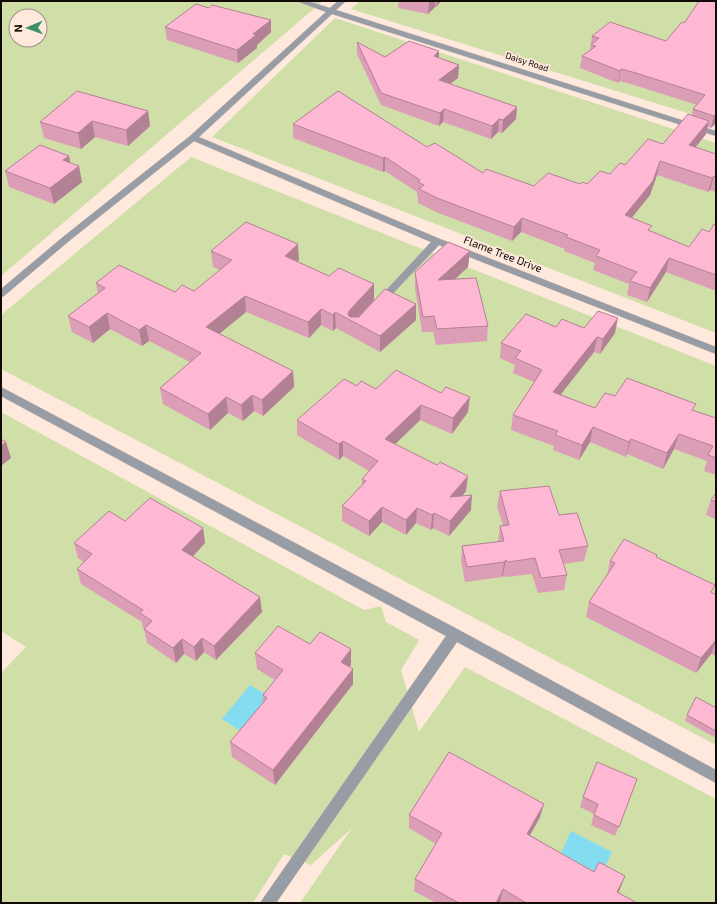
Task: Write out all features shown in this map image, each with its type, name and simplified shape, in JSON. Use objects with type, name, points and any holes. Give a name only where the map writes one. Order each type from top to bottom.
[{"type":"street","name":"Daisy Road","points":[[300,1],[716,134]]},
{"type":"street","points":[[1,294],[66,239],[193,138],[342,1]]},
{"type":"street","name":"Flame Tree Drive","points":[[193,138],[437,241],[716,351]]},
{"type":"street","points":[[375,308],[437,241]]},
{"type":"street","points":[[1,391],[455,634],[716,777]]},
{"type":"street","points":[[267,903],[455,634]]},
{"type":"green space","points":[[1,1],[323,1],[1,276]]},
{"type":"green space","points":[[360,1],[716,1],[716,122],[351,9]]},
{"type":"green space","points":[[335,18],[716,143],[716,333],[212,137]]},
{"type":"green space","points":[[191,157],[716,366],[716,745],[1,369],[1,315]]},
{"type":"green space","points":[[1,412],[364,610],[381,606],[386,622],[419,640],[401,670],[419,732],[465,667],[716,799],[716,903],[300,903],[352,828],[311,865],[284,854],[253,903],[1,903],[1,673],[26,647],[1,631]]},
{"type":"water","points":[[250,685],[273,699],[245,734],[222,719]]},
{"type":"water","points":[[571,831],[612,852],[601,875],[561,853]]},
{"type":"building","points":[[699,1],[716,1],[716,114],[714,116],[693,109],[705,95],[636,73],[621,69],[620,71],[582,56],[596,46],[591,45],[599,38],[592,36],[610,22],[666,41],[681,23],[685,22]]},
{"type":"building","points":[[196,4],[209,8],[212,5],[271,20],[253,34],[256,35],[237,50],[165,27]]},
{"type":"building","points":[[409,41],[439,51],[434,56],[459,65],[439,80],[517,107],[503,120],[499,119],[492,126],[444,109],[440,113],[381,93],[357,42],[385,57]]},
{"type":"building","points":[[77,91],[148,111],[126,130],[92,121],[78,133],[40,122]]},
{"type":"building","points":[[338,91],[427,147],[435,143],[483,173],[486,169],[534,186],[548,173],[580,184],[582,182],[587,184],[600,171],[610,174],[620,163],[625,165],[648,139],[663,144],[688,114],[709,121],[689,145],[716,154],[716,176],[712,178],[660,161],[653,181],[625,215],[652,226],[648,230],[689,247],[702,229],[709,232],[714,224],[716,225],[716,275],[669,258],[650,288],[630,281],[637,272],[596,256],[600,250],[566,237],[568,235],[522,218],[514,227],[437,198],[419,189],[424,185],[418,182],[420,180],[385,157],[383,158],[293,124]]},
{"type":"building","points":[[40,145],[69,156],[63,160],[79,166],[50,188],[5,171]]},
{"type":"building","points":[[246,222],[298,244],[285,256],[329,276],[339,268],[374,284],[349,311],[348,315],[350,317],[359,317],[385,289],[416,304],[380,336],[335,312],[333,315],[321,309],[308,322],[245,296],[206,327],[293,371],[262,400],[252,395],[241,405],[226,397],[208,414],[160,388],[201,353],[146,325],[139,330],[107,313],[89,327],[68,316],[105,288],[96,283],[119,265],[175,292],[182,285],[194,291],[232,260],[211,251]]},
{"type":"building","points":[[448,242],[470,251],[438,280],[476,278],[488,326],[437,329],[434,316],[423,317],[415,272]]},
{"type":"building","points":[[598,311],[618,318],[603,339],[597,337],[553,392],[595,408],[605,393],[615,396],[627,378],[696,404],[692,410],[716,418],[716,458],[708,455],[713,446],[679,434],[667,453],[631,439],[629,442],[593,427],[582,445],[555,435],[558,431],[513,415],[542,370],[515,358],[521,351],[501,343],[526,314],[556,327],[562,319],[584,328]]},
{"type":"building","points":[[396,370],[441,393],[446,387],[470,397],[453,418],[421,405],[385,439],[437,465],[440,462],[468,476],[450,497],[472,495],[450,521],[434,513],[432,515],[417,508],[406,520],[382,507],[369,521],[342,506],[366,481],[362,479],[378,461],[343,441],[339,444],[297,420],[344,379],[357,386],[361,381],[376,389]]},
{"type":"building","points":[[1,439],[6,442],[1,446]]},
{"type":"building","points":[[549,486],[559,515],[577,513],[588,546],[559,550],[567,575],[541,578],[535,558],[508,562],[506,560],[504,562],[467,567],[462,546],[504,541],[500,526],[509,525],[500,491]]},
{"type":"building","points":[[716,493],[716,502],[711,500]]},
{"type":"building","points":[[150,498],[203,528],[182,550],[260,597],[214,646],[202,638],[194,647],[182,639],[173,648],[144,629],[152,621],[140,613],[143,610],[77,569],[92,554],[74,543],[109,511],[125,521]]},
{"type":"building","points":[[624,539],[657,555],[656,557],[715,585],[711,592],[716,595],[716,640],[701,658],[589,602],[615,563],[610,561]]},
{"type":"building","points":[[278,626],[310,644],[320,632],[351,649],[341,662],[353,669],[273,770],[230,742],[267,698],[263,695],[283,670],[255,653]]},
{"type":"building","points":[[696,697],[716,708],[716,731],[687,715]]},
{"type":"building","points":[[449,752],[544,804],[527,834],[594,872],[599,862],[625,876],[617,892],[637,903],[526,903],[503,889],[496,903],[459,903],[415,879],[442,833],[409,815]]},
{"type":"building","points":[[597,762],[637,779],[619,827],[594,815],[598,804],[583,797]]}]
